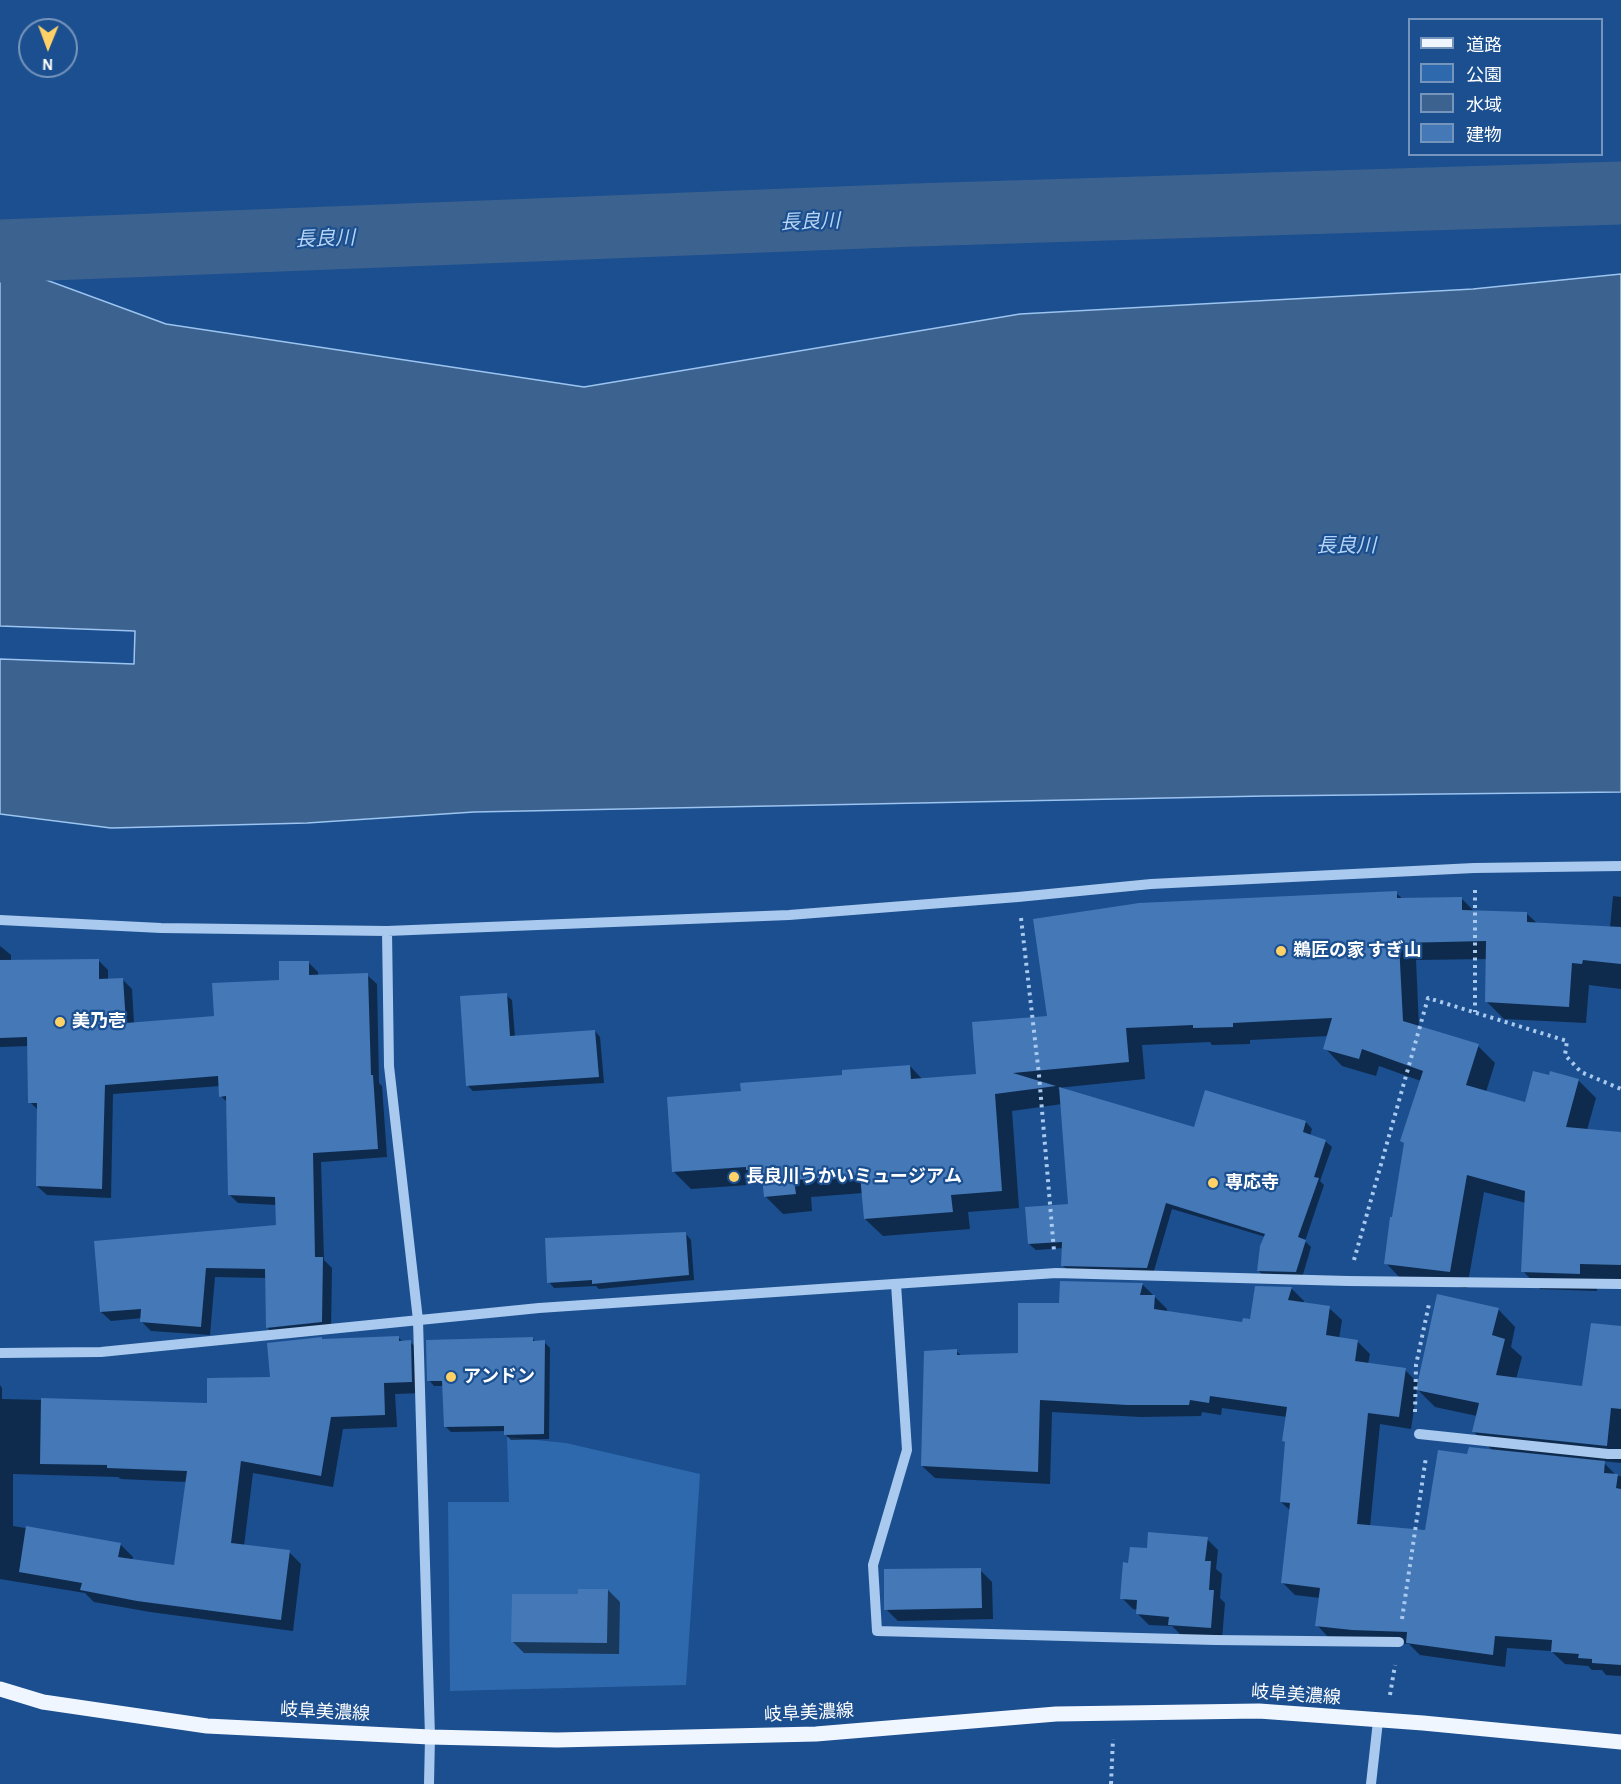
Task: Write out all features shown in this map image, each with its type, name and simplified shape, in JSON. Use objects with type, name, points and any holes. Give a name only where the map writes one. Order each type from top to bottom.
[{"type":"main road","name":"岐阜美濃線","points":[[0,1689],[44,1702],[207,1726],[430,1737],[557,1740],[816,1734],[1056,1714],[1259,1711],[1423,1723],[1621,1742]]},
{"type":"street","points":[[0,920],[161,928],[387,931],[789,915],[1151,884],[1474,868],[1621,866]]},
{"type":"street","points":[[387,931],[389,1066],[418,1320],[430,1737],[429,1784]]},
{"type":"street","points":[[0,1353],[100,1352],[538,1308],[1056,1273],[1348,1281],[1621,1284]]},
{"type":"street","points":[[896,1284],[907,1450],[873,1565],[877,1630],[1215,1640],[1399,1642]]},
{"type":"street","points":[[1419,1434],[1621,1454]]},
{"type":"street","points":[[1371,1784],[1378,1721]]},
{"type":"path","points":[[1474,868],[1475,1012]]},
{"type":"path","points":[[1018,897],[1039,1075],[1056,1273]]},
{"type":"path","points":[[1348,1281],[1428,998],[1567,1041],[1565,1055],[1581,1072],[1621,1089]]},
{"type":"path","points":[[1378,1721],[1392,1691],[1426,1456],[1415,1419],[1416,1365],[1434,1281]]},
{"type":"path","points":[[1111,1784],[1113,1739]]},
{"type":"green space","points":[[507,1437],[566,1443],[700,1474],[686,1685],[450,1691],[448,1502],[509,1502]]},
{"type":"water","name":"長良川","points":[[0,263],[166,324],[584,387],[1020,314],[1473,289],[1621,274],[1621,792],[1265,796],[474,812],[307,823],[111,828],[0,814],[0,659],[134,664],[135,631],[0,626]]},
{"type":"building","points":[[1397,891],[1397,898],[1462,897],[1462,910],[1527,912],[1527,922],[1621,927],[1621,964],[1583,960],[1582,964],[1572,963],[1569,1007],[1485,1002],[1486,941],[1399,943],[1403,1021],[1479,1044],[1466,1085],[1525,1102],[1533,1071],[1549,1075],[1550,1071],[1579,1079],[1566,1127],[1621,1132],[1621,1265],[1580,1264],[1580,1274],[1521,1272],[1525,1191],[1467,1175],[1450,1272],[1384,1264],[1404,1143],[1400,1141],[1423,1071],[1362,1049],[1359,1059],[1323,1049],[1332,1018],[1233,1023],[1233,1027],[1193,1028],[1193,1025],[1126,1028],[1129,1062],[1013,1073],[1056,1086],[995,1094],[1002,1191],[951,1195],[953,1212],[864,1219],[860,1175],[794,1180],[796,1194],[764,1197],[761,1169],[746,1170],[746,1167],[672,1172],[667,1097],[741,1091],[740,1083],[842,1075],[842,1070],[910,1065],[911,1079],[976,1074],[972,1022],[1047,1016],[1033,919],[1139,903]]},
{"type":"building","points":[[99,959],[99,979],[123,978],[126,1023],[214,1016],[212,983],[279,980],[279,961],[309,961],[309,975],[368,973],[371,1075],[373,1075],[378,1149],[313,1153],[315,1257],[323,1257],[322,1322],[266,1328],[265,1269],[206,1268],[201,1327],[140,1322],[141,1309],[100,1312],[94,1241],[276,1225],[275,1197],[228,1195],[226,1096],[219,1097],[218,1076],[105,1085],[102,1189],[36,1186],[37,1103],[28,1103],[27,1037],[0,1038],[0,960]]},
{"type":"building","points":[[507,993],[510,1036],[595,1030],[599,1077],[466,1086],[460,996]]},
{"type":"building","points":[[1059,1087],[1194,1127],[1205,1090],[1306,1121],[1303,1132],[1326,1140],[1314,1177],[1319,1178],[1298,1237],[1306,1240],[1296,1272],[1257,1271],[1260,1246],[1265,1234],[1166,1203],[1147,1268],[1061,1266],[1062,1242],[1028,1244],[1025,1207],[1068,1204]]},
{"type":"building","points":[[686,1232],[689,1275],[592,1284],[592,1280],[547,1283],[545,1238]]},
{"type":"building","points":[[1060,1281],[1143,1283],[1140,1295],[1155,1295],[1154,1309],[1242,1322],[1243,1318],[1250,1319],[1255,1286],[1292,1287],[1288,1300],[1330,1306],[1326,1335],[1358,1340],[1355,1361],[1406,1368],[1399,1417],[1368,1413],[1357,1524],[1425,1530],[1438,1450],[1467,1454],[1469,1447],[1605,1461],[1604,1473],[1618,1474],[1616,1488],[1621,1489],[1621,1665],[1592,1663],[1592,1659],[1578,1658],[1579,1654],[1551,1652],[1552,1640],[1495,1636],[1493,1655],[1406,1643],[1407,1632],[1315,1626],[1320,1588],[1281,1583],[1290,1503],[1280,1502],[1285,1442],[1282,1441],[1287,1407],[1210,1396],[1209,1403],[1190,1400],[1189,1405],[1127,1405],[1040,1400],[1038,1472],[921,1466],[924,1351],[957,1349],[957,1355],[1018,1353],[1018,1303],[1059,1303]]},
{"type":"building","points":[[1437,1294],[1499,1308],[1492,1335],[1505,1339],[1496,1375],[1582,1386],[1591,1323],[1621,1326],[1621,1409],[1611,1408],[1607,1446],[1472,1432],[1479,1403],[1416,1390]]},
{"type":"building","points":[[399,1336],[399,1341],[411,1340],[412,1382],[384,1383],[385,1415],[331,1417],[321,1476],[241,1461],[231,1543],[290,1550],[281,1620],[137,1601],[80,1590],[82,1583],[19,1572],[26,1526],[121,1543],[118,1557],[174,1565],[187,1471],[107,1468],[107,1465],[40,1464],[41,1398],[207,1403],[207,1378],[270,1377],[267,1343],[322,1337],[322,1339]]},
{"type":"building","points":[[533,1337],[533,1341],[545,1340],[544,1434],[504,1435],[504,1426],[444,1427],[442,1381],[427,1381],[426,1340]]},
{"type":"building","points":[[1148,1532],[1208,1537],[1205,1561],[1211,1561],[1209,1590],[1214,1590],[1211,1628],[1168,1625],[1169,1617],[1136,1614],[1137,1600],[1120,1599],[1123,1562],[1128,1563],[1130,1547],[1147,1548]]},
{"type":"building","points":[[981,1568],[982,1608],[884,1610],[884,1569]]},
{"type":"building","points":[[578,1589],[608,1589],[607,1643],[511,1642],[512,1594],[578,1594]]},
{"type":"waterway","name":"長良川","points":[[0,251],[915,215],[1621,193]]},
{"type":"place","name":"鵜匠の家 すぎ山","points":[[1281,951]]},
{"type":"place","name":"美乃壱","points":[[60,1022]]},
{"type":"place","name":"長良川うかいミュージアム","points":[[734,1177]]},
{"type":"place","name":"専応寺","points":[[1213,1183]]},
{"type":"place","name":"アンドン","points":[[451,1377]]}]
